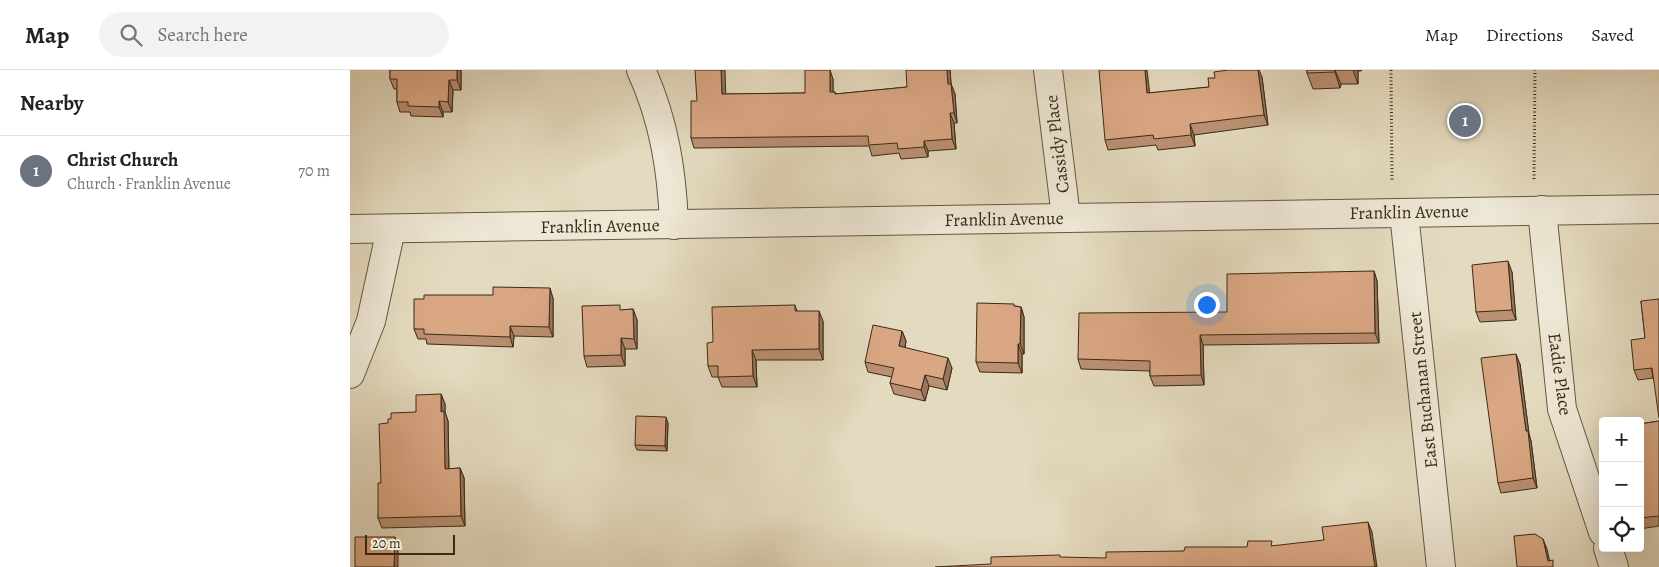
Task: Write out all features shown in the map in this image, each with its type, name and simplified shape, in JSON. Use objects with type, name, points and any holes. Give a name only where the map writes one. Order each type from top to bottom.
[{"type":"street","points":[[641,70],[652,93],[666,144],[672,187],[674,225]]},
{"type":"street","name":"Cassidy Place","points":[[1048,70],[1066,217]]},
{"type":"street","name":"Franklin Avenue","points":[[350,229],[1659,209]]},
{"type":"street","name":"Eadie Place","points":[[1542,210],[1562,409],[1599,520]]},
{"type":"street","name":"East Buchanan Street","points":[[1404,213],[1441,567]]},
{"type":"street","points":[[350,374],[371,321],[390,229]]},
{"type":"street","points":[[1609,552],[1614,567]]},
{"type":"path","points":[[1391,70],[1392,182]]},
{"type":"path","points":[[1534,70],[1534,179]]},
{"type":"building","points":[[390,70],[457,70],[457,80],[449,80],[448,102],[439,101],[439,107],[408,106],[408,102],[397,102],[397,79],[390,79]]},
{"type":"building","points":[[695,70],[721,70],[722,94],[805,93],[805,70],[830,70],[830,92],[835,92],[835,94],[907,87],[906,70],[947,70],[948,84],[951,84],[954,113],[950,113],[952,139],[924,141],[924,147],[898,149],[897,143],[869,145],[868,136],[691,138],[691,101],[697,101]]},
{"type":"building","points":[[1099,70],[1145,70],[1147,93],[1209,87],[1208,78],[1215,78],[1214,72],[1258,70],[1264,115],[1190,124],[1191,135],[1154,139],[1153,135],[1105,140]]},
{"type":"building","points":[[1307,70],[1335,70],[1335,72],[1307,73]]},
{"type":"building","points":[[1508,261],[1512,310],[1476,312],[1472,265]]},
{"type":"building","points":[[1374,271],[1375,333],[1200,335],[1201,375],[1150,376],[1150,361],[1078,359],[1079,313],[1227,312],[1227,274]]},
{"type":"building","points":[[493,287],[550,288],[549,327],[510,326],[510,337],[424,334],[424,329],[414,329],[414,299],[424,299],[424,295],[493,295]]},
{"type":"building","points":[[1659,299],[1659,418],[1652,368],[1634,370],[1631,340],[1645,338],[1641,301]]},
{"type":"building","points":[[977,303],[1014,304],[1014,306],[1021,307],[1018,363],[976,362]]},
{"type":"building","points":[[620,305],[620,310],[633,309],[634,339],[621,338],[621,355],[584,356],[582,306]]},
{"type":"building","points":[[795,305],[795,311],[819,311],[819,349],[752,350],[753,376],[718,377],[718,366],[708,366],[707,343],[713,342],[712,307]]},
{"type":"building","points":[[873,325],[902,331],[899,346],[948,358],[943,379],[925,375],[921,390],[890,383],[894,368],[865,362]]},
{"type":"building","points":[[1516,354],[1533,478],[1498,483],[1481,358]]},
{"type":"building","points":[[441,394],[441,412],[444,411],[445,469],[460,468],[461,516],[378,518],[378,483],[381,483],[379,424],[388,423],[388,419],[391,419],[391,413],[416,412],[416,395]]},
{"type":"building","points":[[636,416],[666,417],[665,446],[635,445]]},
{"type":"building","points":[[1659,421],[1659,516],[1644,518],[1644,462],[1644,423]]},
{"type":"building","points":[[1368,522],[1375,567],[935,567],[991,564],[991,557],[1060,555],[1060,557],[1106,558],[1106,552],[1184,551],[1185,547],[1247,547],[1248,541],[1272,541],[1271,546],[1324,540],[1322,527]]},
{"type":"building","points":[[1535,534],[1543,539],[1548,561],[1553,560],[1553,567],[1517,567],[1514,536]]},
{"type":"building","points":[[355,537],[395,537],[394,567],[355,567]]},
{"type":"place","name":"Christ Church","points":[[1465,121]]}]
